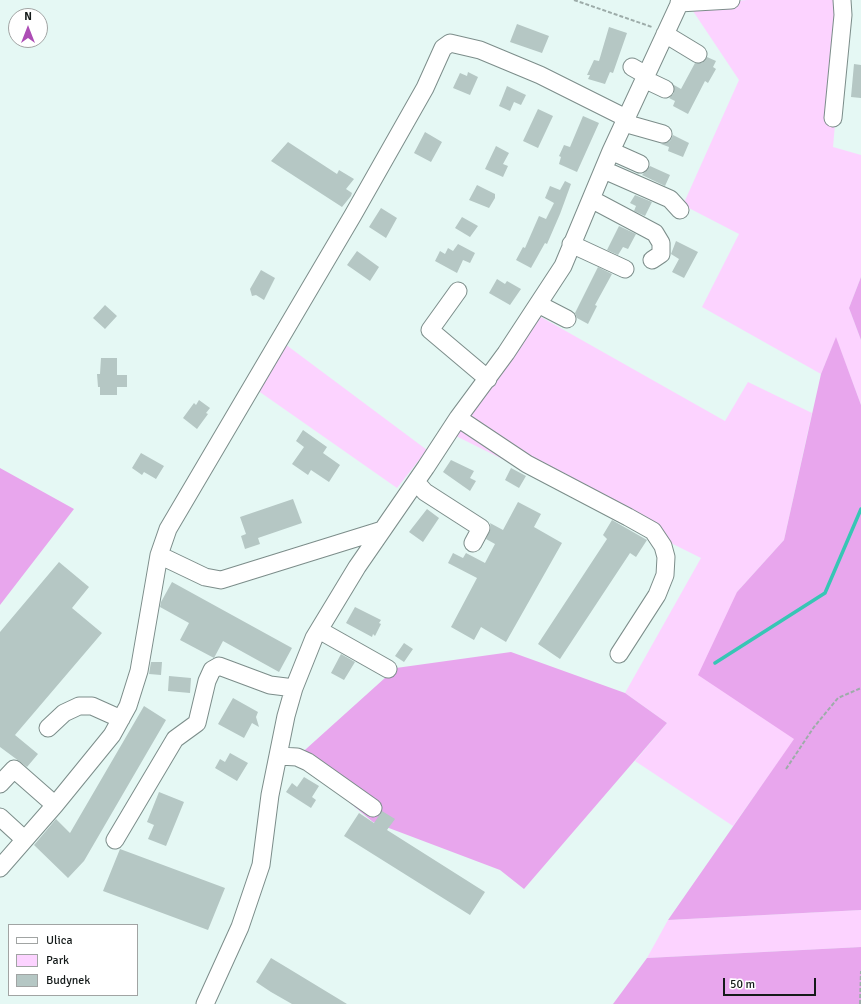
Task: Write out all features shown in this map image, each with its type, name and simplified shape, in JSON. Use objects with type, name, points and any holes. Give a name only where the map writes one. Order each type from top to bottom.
[{"type":"street","points":[[205,1004],[240,927],[261,865],[270,795],[286,716],[294,688],[319,630],[356,566],[416,482],[458,418],[488,379],[563,266],[571,244],[625,121],[641,74],[666,32],[680,2],[731,0]]},
{"type":"street","points":[[833,118],[843,15],[842,0]]},
{"type":"street","points":[[666,32],[698,54]]},
{"type":"street","points":[[0,868],[55,805],[112,735],[121,719],[135,687],[159,554],[186,485],[236,411],[353,215],[425,88],[443,48],[450,43],[480,50],[540,75],[625,121],[663,134]]},
{"type":"street","points":[[641,74],[665,89]]},
{"type":"street","points":[[611,152],[640,164]]},
{"type":"street","points":[[604,170],[670,199],[680,210]]},
{"type":"street","points":[[591,199],[655,233],[661,242],[661,254],[652,260]]},
{"type":"street","points":[[571,244],[625,269]]},
{"type":"street","points":[[458,291],[430,330],[488,379]]},
{"type":"street","points":[[538,304],[567,319]]},
{"type":"street","points":[[458,418],[527,464],[653,531],[663,546],[666,557],[665,575],[657,595],[619,654]]},
{"type":"street","points":[[416,482],[425,492],[481,528],[473,543]]},
{"type":"street","points":[[159,554],[205,577],[221,580],[382,530]]},
{"type":"street","points":[[319,630],[388,669]]},
{"type":"street","points":[[115,840],[175,739],[197,722],[207,681],[212,670],[219,666],[270,685],[294,688]]},
{"type":"street","points":[[48,728],[64,714],[79,706],[92,706],[121,719]]},
{"type":"street","points":[[279,756],[297,757],[308,762],[373,808]]},
{"type":"street","points":[[0,784],[14,769],[55,805]]},
{"type":"street","points":[[0,817],[24,839]]},
{"type":"path","points":[[574,0],[666,32]]},
{"type":"path","points":[[786,769],[814,727],[838,698],[861,688]]},
{"type":"path","points":[[860,1004],[861,971]]},
{"type":"green space","points":[[747,0],[846,0],[833,147],[861,155],[861,277],[849,308],[861,340],[861,405],[836,338],[821,374],[702,307],[739,234],[683,205],[739,80],[689,5]]},
{"type":"green space","points":[[541,317],[725,421],[748,382],[812,413],[784,540],[737,592],[795,739],[733,826],[635,761],[667,723],[625,693],[701,558],[456,436]]},
{"type":"green space","points":[[285,344],[427,450],[397,488],[257,390]]},
{"type":"green space","points":[[861,910],[861,947],[647,958],[668,920]]},
{"type":"shaded area","points":[[861,277],[861,340],[849,308]]},
{"type":"shaded area","points":[[836,337],[861,405],[861,910],[668,920],[794,739],[698,675],[737,592],[784,540],[821,374]]},
{"type":"shaded area","points":[[0,468],[74,509],[0,605]]},
{"type":"shaded area","points":[[511,652],[625,693],[667,723],[524,889],[500,870],[373,822],[296,758],[396,668]]},
{"type":"shaded area","points":[[861,947],[861,1004],[613,1004],[647,958]]},
{"type":"building","points":[[517,24],[549,36],[542,53],[510,42]]},
{"type":"building","points":[[609,27],[627,33],[613,73],[610,72],[605,84],[588,79],[590,75],[587,75],[594,60],[599,61]]},
{"type":"building","points":[[707,57],[716,61],[713,67],[716,69],[708,83],[705,81],[688,114],[673,106],[675,101],[669,98],[674,93],[674,85],[681,89],[695,63],[702,63]]},
{"type":"building","points":[[854,64],[861,65],[861,98],[851,97]]},
{"type":"building","points":[[468,72],[478,77],[470,95],[453,88],[460,73],[467,76]]},
{"type":"building","points":[[507,86],[526,95],[521,105],[514,102],[510,111],[499,106]]},
{"type":"building","points":[[538,109],[553,116],[538,148],[523,141]]},
{"type":"building","points":[[583,116],[599,123],[577,172],[559,164],[561,157],[559,156],[564,145],[570,147]]},
{"type":"building","points":[[425,132],[442,142],[431,162],[414,153]]},
{"type":"building","points":[[673,135],[689,143],[683,157],[668,151],[669,147],[661,144],[670,141]]},
{"type":"building","points":[[288,142],[337,174],[339,170],[354,179],[346,189],[352,193],[351,196],[342,207],[271,161]]},
{"type":"building","points":[[496,146],[509,153],[503,164],[508,166],[503,177],[485,169]]},
{"type":"building","points":[[650,166],[670,175],[665,186],[642,175]]},
{"type":"building","points":[[565,181],[571,184],[560,214],[547,244],[545,243],[531,268],[516,260],[523,247],[525,248],[539,216],[546,219],[554,203],[545,198],[550,186],[560,190]]},
{"type":"building","points":[[477,185],[495,194],[495,198],[489,208],[469,200]]},
{"type":"building","points":[[635,195],[652,202],[645,216],[634,211],[636,206],[630,203]]},
{"type":"building","points":[[381,208],[397,218],[386,238],[369,227]]},
{"type":"building","points":[[462,217],[478,226],[470,237],[455,228]]},
{"type":"building","points":[[619,226],[636,234],[628,249],[623,247],[618,255],[607,250]]},
{"type":"building","points":[[676,241],[698,252],[684,278],[672,272],[679,259],[671,254]]},
{"type":"building","points":[[458,244],[475,253],[470,263],[463,260],[457,273],[435,261],[440,251],[445,254],[448,248],[453,251]]},
{"type":"building","points":[[357,251],[379,267],[370,281],[347,265]]},
{"type":"building","points":[[598,267],[612,274],[595,305],[597,306],[588,324],[577,318],[575,313]]},
{"type":"building","points":[[261,270],[275,278],[264,300],[256,295],[252,296],[250,289]]},
{"type":"building","points":[[497,279],[505,284],[507,281],[521,289],[510,305],[489,293]]},
{"type":"building","points":[[105,305],[117,316],[105,329],[93,318]]},
{"type":"building","points":[[101,358],[117,358],[117,375],[127,375],[127,387],[117,387],[117,395],[100,395],[97,374],[100,374]]},
{"type":"building","points":[[199,400],[210,408],[206,413],[208,414],[197,429],[183,418],[194,403],[196,405]]},
{"type":"building","points":[[303,430],[327,447],[323,453],[340,465],[329,482],[311,470],[308,475],[292,464],[304,447],[296,441]]},
{"type":"building","points":[[141,453],[164,466],[156,479],[144,472],[142,475],[132,468]]},
{"type":"building","points":[[451,460],[474,471],[470,478],[476,481],[470,491],[443,472]]},
{"type":"building","points":[[511,468],[526,476],[519,488],[505,480]]},
{"type":"building","points":[[293,499],[302,523],[258,538],[260,544],[245,549],[241,536],[246,534],[240,517]]},
{"type":"building","points":[[518,502],[541,514],[534,527],[562,543],[506,642],[481,627],[474,640],[451,627],[477,578],[448,563],[453,553],[463,558],[466,553],[485,563],[495,544],[486,539],[491,528],[490,523],[503,530]]},
{"type":"building","points":[[427,509],[439,518],[423,542],[409,532]]},
{"type":"building","points":[[612,520],[647,540],[636,557],[630,553],[560,659],[538,644],[607,539],[603,535]]},
{"type":"building","points":[[59,562],[89,587],[72,608],[102,633],[15,735],[38,754],[27,767],[0,747],[0,632]]},
{"type":"building","points":[[172,582],[292,648],[279,672],[223,641],[214,658],[180,640],[189,623],[160,607],[161,602]]},
{"type":"building","points":[[355,607],[381,620],[379,623],[381,624],[375,636],[373,634],[372,637],[346,623]]},
{"type":"building","points":[[404,643],[413,649],[404,662],[395,656]]},
{"type":"building","points":[[341,654],[355,662],[344,680],[331,673]]},
{"type":"building","points":[[151,662],[162,662],[161,675],[149,674]]},
{"type":"building","points":[[169,676],[191,678],[190,693],[168,691]]},
{"type":"building","points":[[233,698],[258,712],[256,717],[259,727],[252,723],[244,738],[218,724]]},
{"type":"building","points":[[144,706],[166,720],[84,861],[68,878],[34,845],[56,819],[70,833]]},
{"type":"building","points":[[230,753],[248,763],[237,781],[215,768],[220,759],[225,762]]},
{"type":"building","points":[[304,777],[319,786],[312,797],[316,800],[311,808],[286,792],[292,783],[297,787]]},
{"type":"building","points":[[159,792],[184,802],[166,846],[148,839],[154,825],[147,822]]},
{"type":"building","points":[[382,811],[395,819],[387,830],[485,892],[470,915],[344,836],[359,813],[374,823]]},
{"type":"building","points":[[120,849],[225,888],[208,930],[103,891]]},
{"type":"building","points":[[271,958],[347,1004],[292,1004],[271,992],[256,982]]},
{"type":"waterway","points":[[715,663],[825,593],[861,509]]}]
